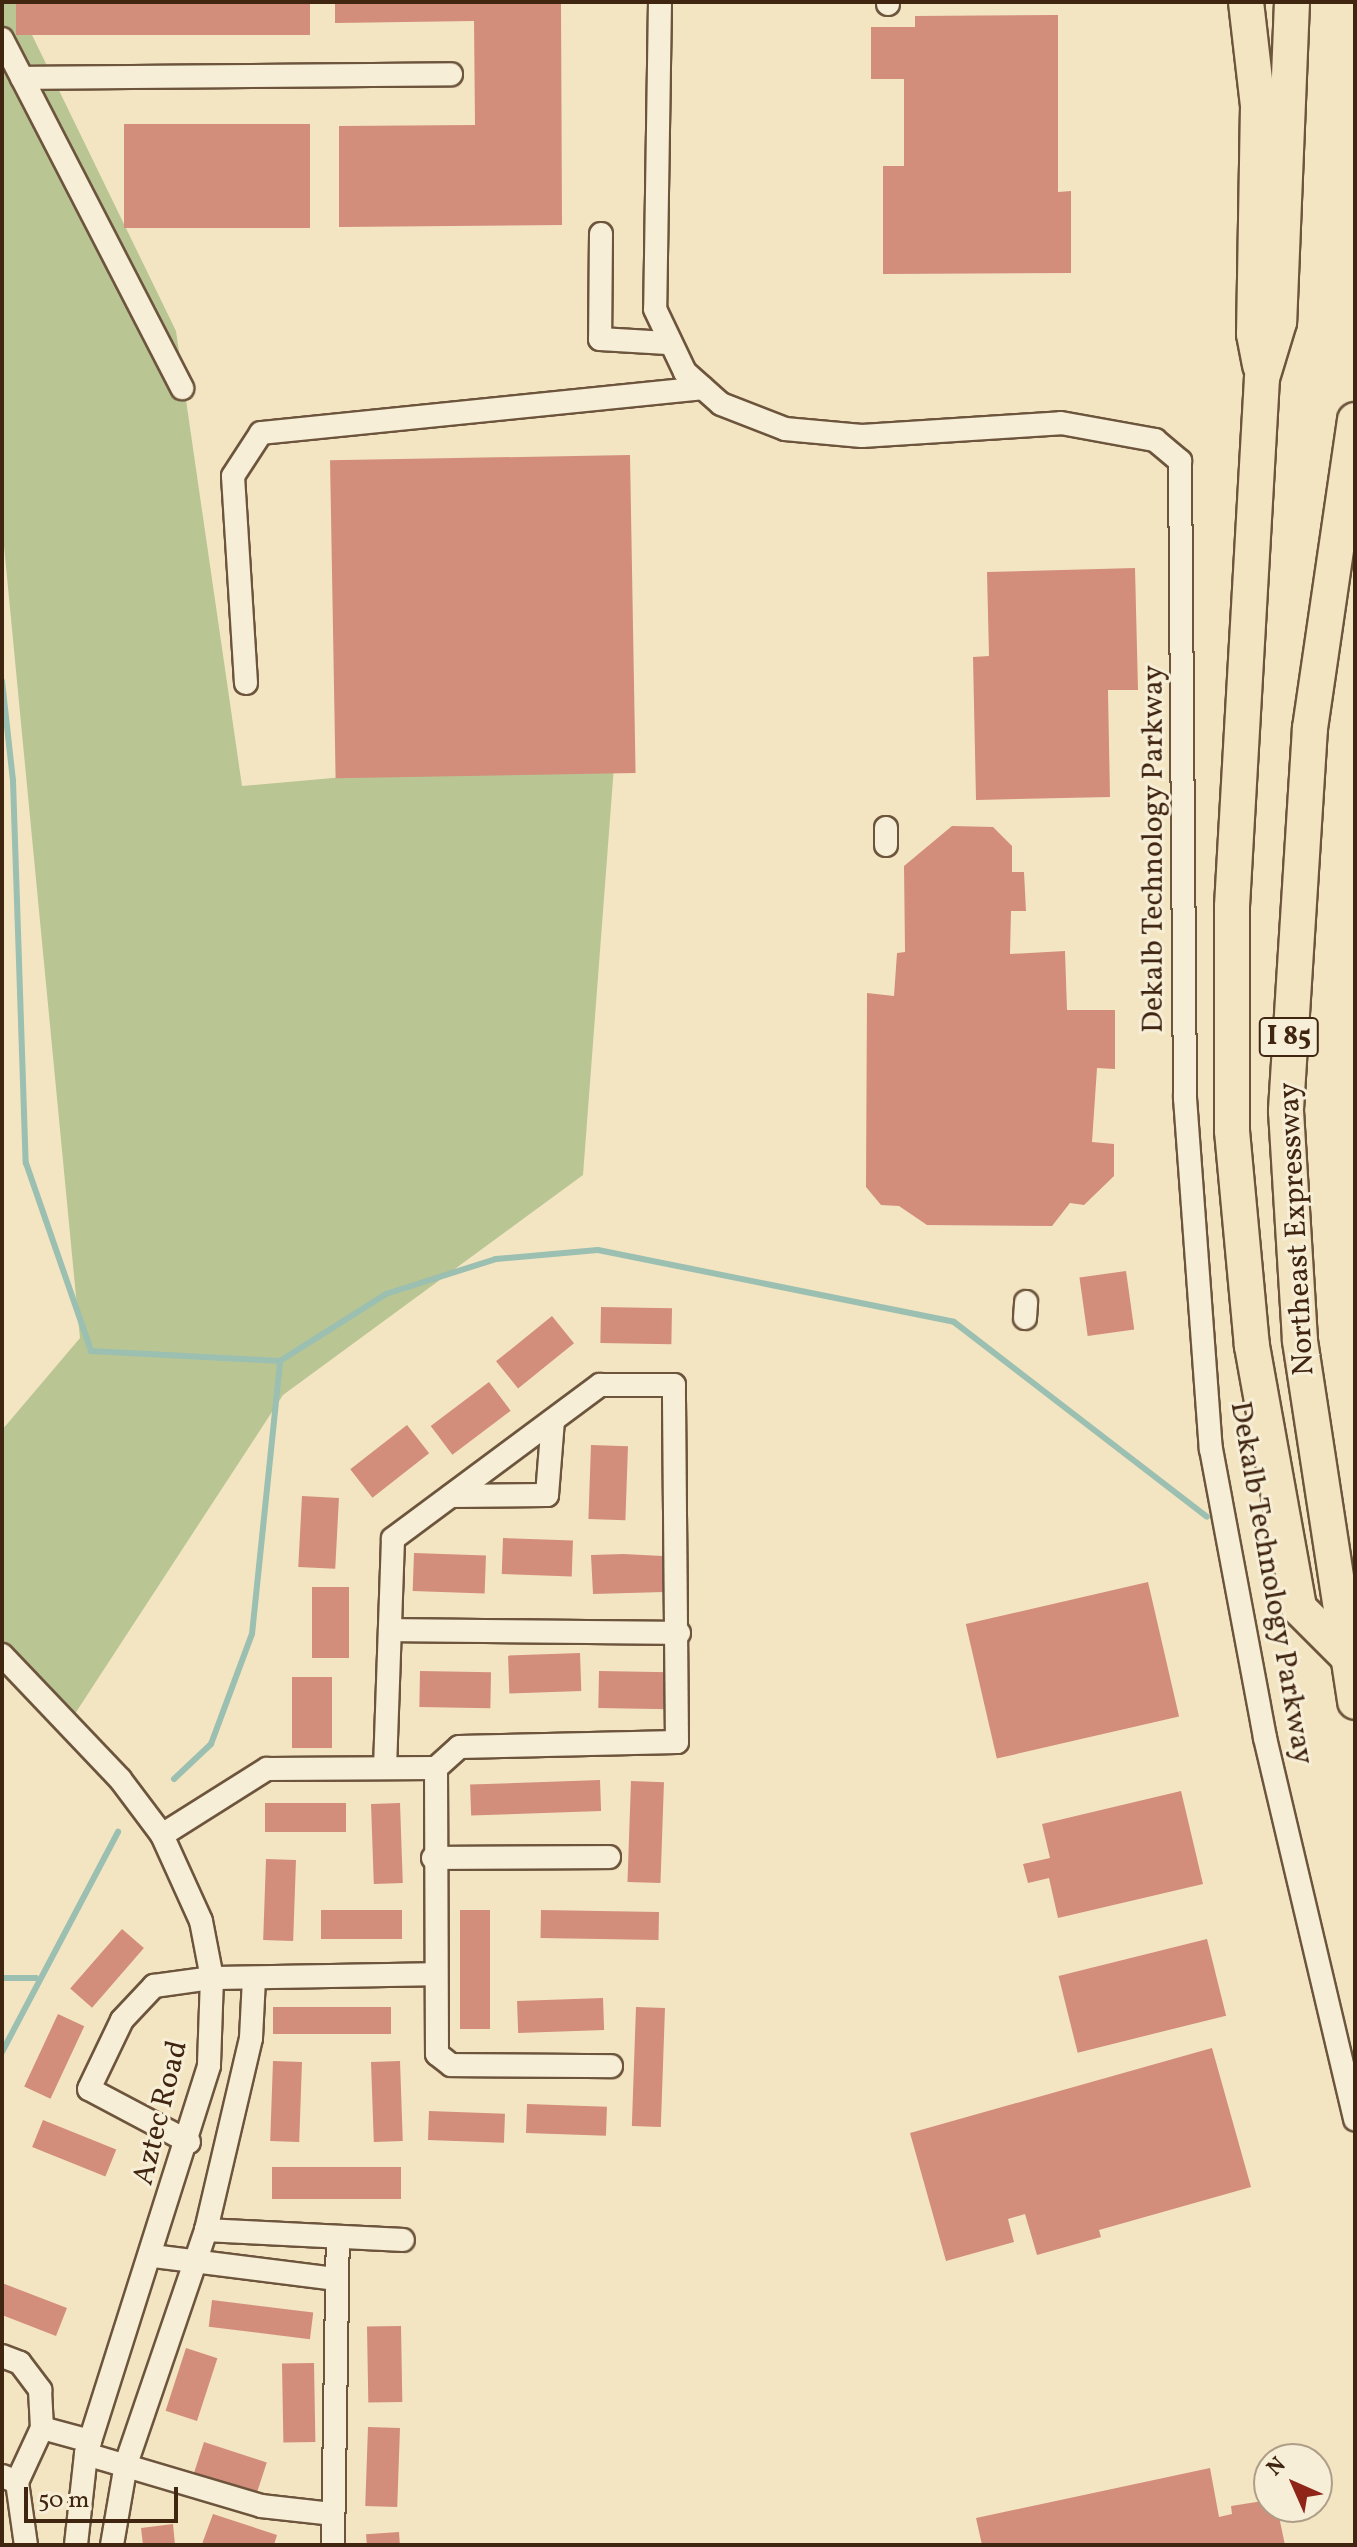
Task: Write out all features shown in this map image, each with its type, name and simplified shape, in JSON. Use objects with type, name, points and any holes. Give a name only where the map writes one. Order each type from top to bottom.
[{"type":"highway","points":[[1246,2],[1258,106],[1254,334],[1262,378],[1232,907],[1232,1131],[1252,1346],[1299,1608],[1345,1654]]},
{"type":"highway","points":[[1262,378],[1279,322],[1292,2]]},
{"type":"highway","name":"Northeast Expressway","points":[[1355,420],[1310,728],[1286,1111],[1300,1341],[1345,1654],[1355,1702]]},
{"type":"street","name":"Dekalb Technology Parkway","points":[[660,2],[655,309],[667,343],[703,388],[721,404],[785,429],[862,436],[1061,423],[1155,440],[1180,461],[1183,485],[1185,1098],[1211,1449],[1265,1738],[1355,2120]]},
{"type":"street","points":[[2,39],[182,388]]},
{"type":"street","points":[[22,78],[451,74]]},
{"type":"street","points":[[601,234],[600,339],[667,343]]},
{"type":"street","points":[[246,683],[233,476],[261,433],[703,388]]},
{"type":"street","points":[[385,1764],[393,1539],[600,1385],[674,1385],[679,1633],[677,1742],[459,1747],[436,1768],[433,1858],[437,2054],[451,2065],[611,2066]]},
{"type":"street","points":[[451,1496],[547,1495],[553,1420]]},
{"type":"street","points":[[392,1630],[679,1633]]},
{"type":"street","name":"Aztec Road","points":[[2,1655],[120,1779],[162,1835],[201,1921],[212,1978],[209,2066],[153,2256],[88,2448],[76,2545]]},
{"type":"street","points":[[162,1835],[267,1769],[385,1764],[436,1768]]},
{"type":"street","points":[[433,1858],[609,1857]]},
{"type":"street","points":[[189,2142],[89,2089],[122,2020],[154,1986],[212,1978],[435,1974]]},
{"type":"street","points":[[112,2545],[126,2464],[206,2230],[251,2038],[254,1978]]},
{"type":"street","points":[[206,2230],[338,2240],[403,2240]]},
{"type":"street","points":[[333,2545],[334,2279],[338,2240]]},
{"type":"street","points":[[153,2256],[195,2265],[334,2279]]},
{"type":"street","points":[[2,2356],[20,2363],[40,2390],[42,2428],[10,2479],[26,2545]]},
{"type":"street","points":[[42,2428],[126,2464],[261,2506],[332,2514]]},
{"type":"green space","points":[[2,2],[16,2],[176,331],[242,786],[615,753],[583,1175],[283,1395],[67,1726],[2,1661],[2,1430],[80,1338],[2,525]]},
{"type":"building","points":[[16,2],[310,2],[310,35],[16,35]]},
{"type":"building","points":[[335,2],[561,2],[562,225],[339,227],[339,126],[475,125],[474,21],[335,23]]},
{"type":"building","points":[[1058,15],[1058,192],[1071,191],[1071,273],[883,274],[883,166],[904,166],[904,79],[871,79],[871,27],[915,27],[915,16]]},
{"type":"building","points":[[124,124],[310,124],[310,228],[124,228]]},
{"type":"building","points":[[630,455],[636,773],[336,778],[330,460]]},
{"type":"building","points":[[1135,568],[1138,690],[1108,690],[1110,797],[976,800],[973,657],[989,656],[987,572]]},
{"type":"building","points":[[952,826],[993,827],[1012,846],[1012,872],[1024,872],[1026,911],[1011,911],[1010,954],[1065,951],[1067,1010],[1115,1010],[1115,1069],[1097,1068],[1092,1142],[1114,1144],[1114,1176],[1084,1205],[1070,1203],[1052,1226],[927,1225],[899,1206],[881,1205],[866,1187],[867,993],[894,996],[897,953],[905,952],[904,866]]},
{"type":"building","points":[[1126,1271],[1134,1329],[1088,1336],[1079,1278]]},
{"type":"building","points":[[601,1307],[672,1308],[671,1344],[600,1343]]},
{"type":"building","points":[[552,1316],[574,1343],[518,1389],[496,1361]]},
{"type":"building","points":[[489,1382],[511,1411],[452,1455],[431,1426]]},
{"type":"building","points":[[407,1425],[429,1453],[372,1498],[350,1469]]},
{"type":"building","points":[[591,1445],[628,1446],[625,1520],[588,1519]]},
{"type":"building","points":[[302,1496],[339,1498],[335,1569],[298,1567]]},
{"type":"building","points":[[503,1538],[573,1540],[572,1576],[502,1574]]},
{"type":"building","points":[[414,1553],[486,1556],[485,1593],[413,1591]]},
{"type":"building","points":[[591,1555],[663,1556],[664,1592],[593,1594]]},
{"type":"building","points":[[1148,1582],[1179,1716],[997,1759],[966,1624]]},
{"type":"building","points":[[312,1587],[349,1587],[349,1658],[312,1658]]},
{"type":"building","points":[[580,1653],[581,1691],[509,1693],[508,1656]]},
{"type":"building","points":[[420,1671],[491,1672],[490,1708],[419,1707]]},
{"type":"building","points":[[599,1671],[670,1672],[669,1709],[598,1708]]},
{"type":"building","points":[[292,1677],[332,1677],[332,1748],[292,1748]]},
{"type":"building","points":[[600,1780],[601,1811],[471,1816],[470,1785]]},
{"type":"building","points":[[631,1781],[664,1782],[660,1883],[627,1882]]},
{"type":"building","points":[[1181,1791],[1203,1884],[1058,1918],[1049,1878],[1028,1883],[1023,1864],[1050,1858],[1042,1824]]},
{"type":"building","points":[[265,1803],[346,1803],[346,1832],[265,1832]]},
{"type":"building","points":[[400,1803],[403,1883],[374,1884],[371,1804]]},
{"type":"building","points":[[266,1859],[296,1860],[293,1941],[263,1940]]},
{"type":"building","points":[[321,1910],[402,1910],[402,1939],[321,1939]]},
{"type":"building","points":[[460,1910],[490,1910],[490,2029],[460,2029]]},
{"type":"building","points":[[541,1910],[659,1912],[658,1940],[541,1938]]},
{"type":"building","points":[[122,1929],[144,1948],[92,2008],[70,1989]]},
{"type":"building","points":[[1207,1939],[1226,2016],[1078,2053],[1059,1976]]},
{"type":"building","points":[[603,1998],[604,2030],[518,2033],[517,2001]]},
{"type":"building","points":[[273,2007],[391,2007],[391,2034],[273,2034]]},
{"type":"building","points":[[636,2007],[665,2008],[661,2127],[632,2126]]},
{"type":"building","points":[[58,2014],[84,2026],[50,2099],[24,2087]]},
{"type":"building","points":[[1212,2048],[1251,2187],[1099,2230],[1101,2237],[1037,2255],[1025,2214],[1008,2219],[1014,2242],[946,2261],[910,2133]]},
{"type":"building","points":[[273,2061],[302,2062],[299,2142],[270,2141]]},
{"type":"building","points":[[400,2061],[403,2141],[374,2142],[371,2062]]},
{"type":"building","points":[[527,2104],[607,2107],[606,2136],[526,2133]]},
{"type":"building","points":[[429,2111],[505,2114],[504,2143],[428,2140]]},
{"type":"building","points":[[43,2120],[116,2150],[105,2176],[32,2147]]},
{"type":"building","points":[[272,2167],[401,2167],[401,2199],[272,2199]]},
{"type":"building","points":[[2,2283],[67,2308],[56,2336],[2,2315]]},
{"type":"building","points":[[212,2300],[313,2312],[310,2339],[209,2327]]},
{"type":"building","points":[[401,2326],[402,2402],[368,2403],[367,2327]]},
{"type":"building","points":[[186,2348],[217,2358],[197,2421],[166,2411]]},
{"type":"building","points":[[314,2363],[315,2442],[283,2443],[282,2364]]},
{"type":"building","points":[[368,2427],[400,2428],[397,2507],[365,2506]]},
{"type":"building","points":[[204,2442],[267,2462],[257,2494],[194,2473]]},
{"type":"building","points":[[1210,2468],[1219,2517],[1232,2514],[1231,2506],[1253,2503],[1253,2523],[1280,2523],[1285,2545],[982,2545],[976,2518]]},
{"type":"building","points":[[213,2514],[277,2535],[274,2545],[202,2544]]},
{"type":"building","points":[[173,2524],[175,2545],[143,2545],[141,2528]]},
{"type":"building","points":[[399,2532],[400,2545],[367,2545],[366,2534]]},
{"type":"waterway","points":[[2,681],[13,781],[26,1163],[91,1351],[280,1361],[386,1294],[496,1259],[598,1250],[954,1322],[1207,1517]]},
{"type":"waterway","points":[[174,1779],[211,1744],[252,1634],[280,1361]]},
{"type":"waterway","points":[[2,2052],[118,1832]]},
{"type":"waterway","points":[[2,1978],[36,1978]]}]
